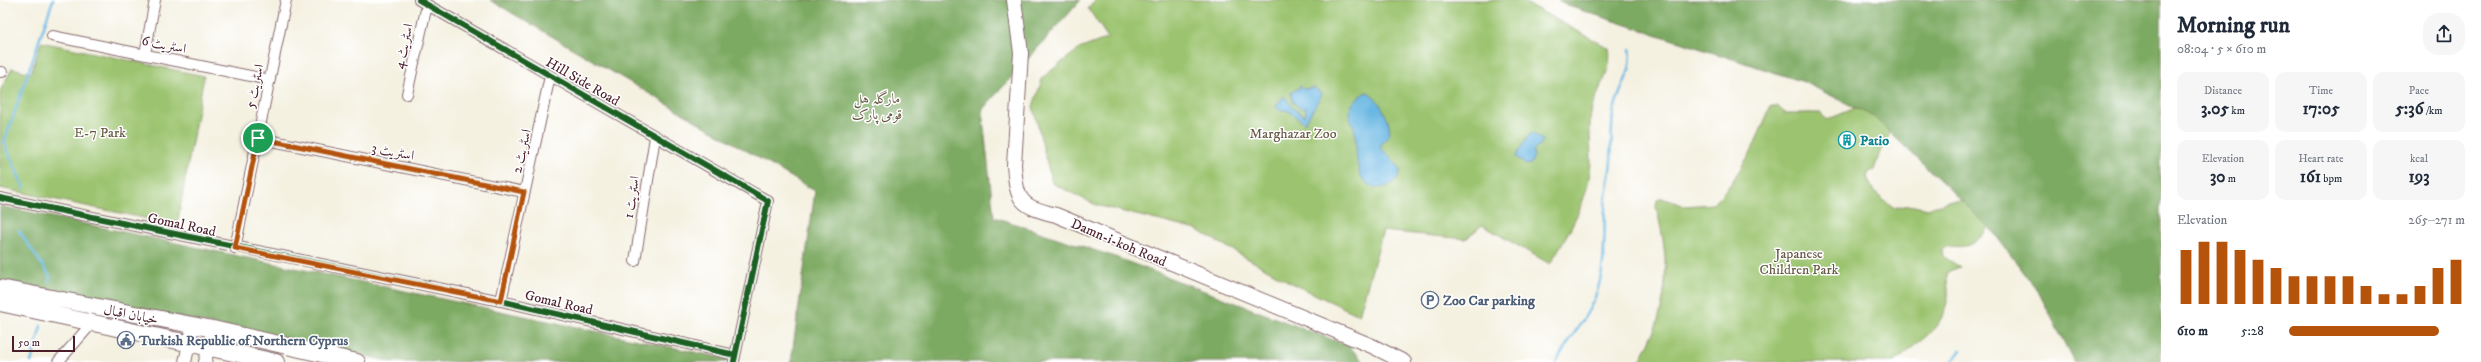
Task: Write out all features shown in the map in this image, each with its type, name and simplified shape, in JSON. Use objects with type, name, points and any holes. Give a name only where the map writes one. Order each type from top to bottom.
[{"type":"main road","name":"Damn-i-koh Road","points":[[1014,0],[1021,53],[1014,165],[1016,181],[1023,202],[1031,209],[1056,215],[1359,341],[1404,362]]},
{"type":"main road","name":"خیابان اقبال","points":[[0,288],[213,330],[356,362]]},
{"type":"main road","name":"خیابان اقبال","points":[[0,303],[93,322],[189,345],[207,355],[276,362]]},
{"type":"main road","points":[[1359,341],[1380,362]]},
{"type":"street","points":[[145,54],[155,0]]},
{"type":"street","name":"اسٹریٹ 5","points":[[235,248],[286,0]]},
{"type":"street","name":"Hill Side Road","points":[[423,2],[768,201],[734,359]]},
{"type":"street","name":"اسٹریٹ 4","points":[[407,94],[423,2]]},
{"type":"street","name":"اسٹریٹ 6","points":[[52,36],[270,80]]},
{"type":"street","name":"اسٹریٹ 2","points":[[501,301],[550,76]]},
{"type":"street","name":"اسٹریٹ 1","points":[[634,261],[655,137]]},
{"type":"street","name":"اسٹریٹ 3","points":[[258,138],[524,192]]},
{"type":"street","name":"Gomal Road","points":[[0,198],[235,248],[501,301],[734,359]]},
{"type":"street","points":[[58,362],[93,322]]},
{"type":"street","points":[[185,362],[192,326]]},
{"type":"street","points":[[207,355],[213,330]]},
{"type":"green space","name":"مارگلہ ہل قومی پارک","points":[[490,0],[1081,0],[982,110],[994,217],[1115,257],[1349,346],[1364,362],[791,362],[815,191]]},
{"type":"green space","name":"Marghazar Zoo","points":[[1095,0],[1520,0],[1609,48],[1610,56],[1607,72],[1592,108],[1590,124],[1591,165],[1588,185],[1580,209],[1550,264],[1482,225],[1466,239],[1383,231],[1359,315],[1293,284],[1197,230],[1096,205],[1052,183],[1033,106],[1043,77],[1079,49],[1108,38],[1088,8]]},
{"type":"green space","points":[[1558,0],[2161,0],[2161,362],[2074,362],[2038,291],[1990,228],[1874,117],[1804,82],[1571,7]]},
{"type":"green space","name":"E-7 Park","points":[[41,42],[204,76],[177,225],[0,188],[0,91],[12,68],[31,73]]},
{"type":"green space","name":"Japanese Children Park","points":[[1860,103],[1892,130],[1880,152],[1874,170],[1869,172],[1867,177],[1874,192],[1893,208],[1909,205],[1928,209],[1948,201],[1966,201],[1992,225],[1981,237],[1968,246],[1946,246],[1943,249],[1944,257],[1960,267],[1947,272],[1948,297],[1941,319],[1935,328],[1895,362],[1639,362],[1657,323],[1665,286],[1664,248],[1656,207],[1657,200],[1662,198],[1685,206],[1713,204],[1730,185],[1751,152],[1771,106],[1777,106],[1785,113],[1821,113],[1826,120],[1853,109]]},
{"type":"green space","points":[[0,206],[728,359],[727,362],[393,362],[0,280]]},
{"type":"water","points":[[1300,86],[1303,89],[1315,88],[1322,94],[1305,123],[1287,110],[1279,110],[1276,106],[1284,96],[1294,109],[1305,116],[1306,107],[1301,109],[1292,101],[1291,92],[1295,89],[1299,89]]},
{"type":"water","points":[[1367,92],[1380,104],[1389,124],[1389,135],[1380,147],[1400,168],[1399,175],[1396,180],[1388,186],[1381,188],[1374,187],[1362,178],[1357,163],[1355,132],[1349,115],[1350,109],[1355,101]]},
{"type":"water","points":[[1531,133],[1543,140],[1541,145],[1533,151],[1534,156],[1531,164],[1526,165],[1516,157]]},
{"type":"waterway","points":[[24,188],[4,143],[53,0]]},
{"type":"waterway","points":[[1556,362],[1587,314],[1599,286],[1604,253],[1605,203],[1611,161],[1613,115],[1628,74],[1631,57],[1630,49]]},
{"type":"waterway","points":[[19,231],[50,276],[49,281]]},
{"type":"waterway","points":[[31,362],[41,326]]},
{"type":"waterway","points":[[1952,362],[1961,350]]},
{"type":"cycle path","points":[[419,0],[768,201],[734,361]]},
{"type":"cycle path","points":[[258,138],[524,192]]},
{"type":"cycle path","points":[[0,198],[501,301],[735,355]]},
{"type":"place","name":"Patio","points":[[1847,140]]},
{"type":"place","name":"Zoo Car parking","points":[[1430,300]]},
{"type":"place","name":"Turkish Republic of Northern Cyprus","points":[[126,340]]},
{"type":"route","points":[[258,138],[524,192],[501,301],[235,248],[258,138]]}]
